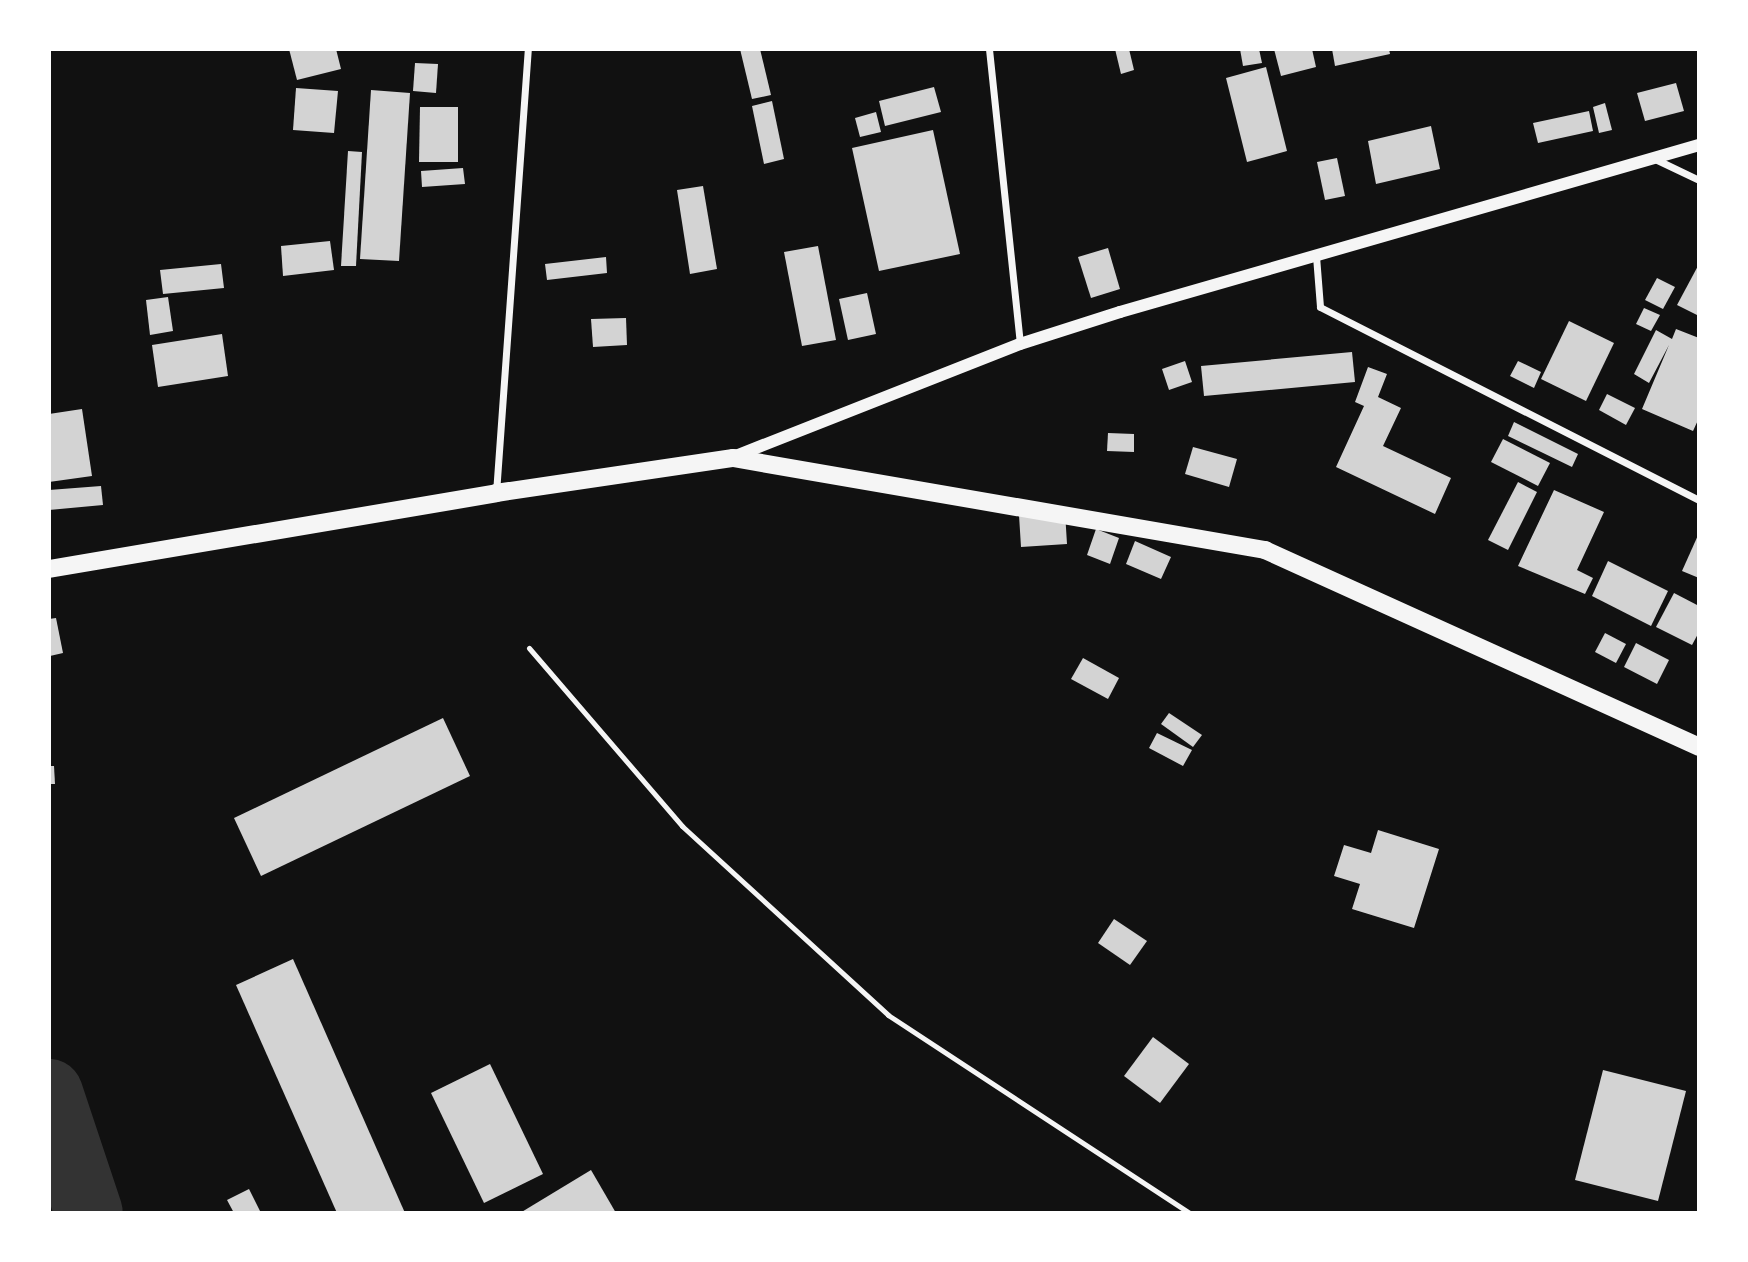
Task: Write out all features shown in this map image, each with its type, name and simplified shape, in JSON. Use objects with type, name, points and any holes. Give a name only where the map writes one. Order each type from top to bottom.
[{"type":"main road","points":[[49,569],[496,493],[733,457],[1265,550],[1699,747]]},
{"type":"street","points":[[496,493],[528,49]]},
{"type":"street","points":[[989,49],[1020,344]]},
{"type":"street","points":[[733,457],[1020,344],[1699,145]]},
{"type":"street","points":[[1655,158],[1699,180]]},
{"type":"street","points":[[1316,256],[1320,307],[1699,500]]},
{"type":"lane","points":[[529,648],[682,826],[888,1015],[1190,1213]]},
{"type":"building","points":[[289,49],[336,49],[341,69],[297,80]]},
{"type":"building","points":[[740,49],[760,49],[771,95],[752,99]]},
{"type":"building","points":[[1115,49],[1129,49],[1134,70],[1121,74]]},
{"type":"building","points":[[1240,49],[1259,49],[1262,63],[1243,66]]},
{"type":"building","points":[[1274,49],[1312,49],[1316,67],[1281,76]]},
{"type":"building","points":[[1332,49],[1389,49],[1390,54],[1335,66]]},
{"type":"building","points":[[415,63],[438,64],[436,93],[413,91]]},
{"type":"building","points":[[1266,67],[1287,151],[1247,162],[1226,78]]},
{"type":"building","points":[[1676,83],[1684,111],[1645,121],[1637,93]]},
{"type":"building","points":[[934,87],[941,112],[885,126],[879,101]]},
{"type":"building","points":[[296,88],[338,91],[334,133],[293,130]]},
{"type":"building","points":[[371,90],[410,93],[399,261],[360,259]]},
{"type":"building","points":[[772,101],[784,159],[764,164],[752,106]]},
{"type":"building","points":[[1605,103],[1612,130],[1599,133],[1593,107]]},
{"type":"building","points":[[420,107],[458,107],[458,162],[419,162]]},
{"type":"building","points":[[1589,111],[1593,131],[1538,143],[1533,123]]},
{"type":"building","points":[[876,112],[881,132],[860,137],[855,118]]},
{"type":"building","points":[[1431,126],[1440,169],[1376,184],[1368,141]]},
{"type":"building","points":[[933,130],[960,254],[879,271],[852,148]]},
{"type":"building","points":[[348,151],[362,152],[356,266],[341,266]]},
{"type":"building","points":[[1337,158],[1345,196],[1325,200],[1317,162]]},
{"type":"building","points":[[463,168],[465,184],[422,187],[421,171]]},
{"type":"building","points":[[703,186],[717,269],[690,274],[677,190]]},
{"type":"building","points":[[330,241],[334,270],[283,276],[281,246]]},
{"type":"building","points":[[818,246],[836,340],[802,346],[784,252]]},
{"type":"building","points":[[1108,248],[1120,289],[1091,298],[1078,257]]},
{"type":"building","points":[[606,257],[607,273],[547,280],[545,264]]},
{"type":"building","points":[[221,264],[224,288],[163,294],[160,270]]},
{"type":"building","points":[[1699,264],[1699,316],[1677,305]]},
{"type":"building","points":[[1657,278],[1675,287],[1663,309],[1645,300]]},
{"type":"building","points":[[867,293],[876,334],[848,340],[839,299]]},
{"type":"building","points":[[168,297],[173,331],[150,335],[146,300]]},
{"type":"building","points":[[1644,308],[1660,315],[1651,331],[1636,324]]},
{"type":"building","points":[[626,318],[627,345],[593,347],[591,319]]},
{"type":"building","points":[[1569,321],[1614,343],[1586,401],[1541,379]]},
{"type":"building","points":[[1676,329],[1699,338],[1699,418],[1693,431],[1642,409],[1669,345],[1649,383],[1634,374],[1656,330],[1672,339]]},
{"type":"building","points":[[222,334],[228,376],[158,387],[152,345]]},
{"type":"building","points":[[1352,352],[1355,382],[1204,396],[1201,366]]},
{"type":"building","points":[[1185,361],[1192,382],[1169,390],[1162,369]]},
{"type":"building","points":[[1518,361],[1541,372],[1534,388],[1510,376]]},
{"type":"building","points":[[1368,367],[1387,374],[1378,397],[1401,408],[1383,446],[1451,478],[1435,514],[1336,467],[1364,406],[1355,402]]},
{"type":"building","points":[[1607,394],[1635,408],[1626,425],[1599,410]]},
{"type":"building","points":[[82,409],[92,476],[49,482],[49,414]]},
{"type":"building","points":[[1514,422],[1578,454],[1572,467],[1508,436]]},
{"type":"building","points":[[1108,433],[1134,434],[1134,452],[1107,451]]},
{"type":"building","points":[[1503,439],[1550,463],[1538,486],[1491,462]]},
{"type":"building","points":[[1193,447],[1237,459],[1229,487],[1185,474]]},
{"type":"building","points":[[1518,482],[1537,492],[1508,550],[1488,540]]},
{"type":"building","points":[[101,486],[103,505],[49,510],[49,490]]},
{"type":"building","points":[[1554,490],[1604,512],[1577,570],[1593,578],[1585,594],[1518,566]]},
{"type":"building","points":[[1065,512],[1067,544],[1021,547],[1019,515]]},
{"type":"building","points":[[1096,529],[1119,538],[1110,564],[1087,555]]},
{"type":"building","points":[[1699,533],[1699,578],[1682,571]]},
{"type":"building","points":[[1135,541],[1171,557],[1161,579],[1126,564]]},
{"type":"building","points":[[1608,561],[1668,591],[1651,626],[1592,596]]},
{"type":"building","points":[[1674,593],[1699,606],[1699,632],[1692,645],[1656,627]]},
{"type":"building","points":[[56,618],[63,653],[50,656],[49,619]]},
{"type":"building","points":[[1605,633],[1626,644],[1616,663],[1595,652]]},
{"type":"building","points":[[1636,643],[1669,660],[1657,684],[1624,667]]},
{"type":"building","points":[[1083,658],[1119,678],[1108,699],[1071,679]]},
{"type":"building","points":[[1169,713],[1202,735],[1193,747],[1161,724]]},
{"type":"building","points":[[443,718],[470,776],[261,876],[234,818]]},
{"type":"building","points":[[1157,733],[1192,750],[1183,766],[1149,748]]},
{"type":"building","points":[[49,766],[54,766],[55,784],[49,784]]},
{"type":"building","points":[[1378,830],[1439,849],[1414,928],[1352,909],[1360,884],[1334,876],[1344,845],[1371,853]]},
{"type":"building","points":[[1114,919],[1147,941],[1130,965],[1098,943]]},
{"type":"building","points":[[293,959],[405,1213],[337,1213],[236,985]]},
{"type":"building","points":[[1153,1037],[1189,1064],[1160,1103],[1124,1076]]},
{"type":"building","points":[[490,1064],[543,1174],[484,1203],[431,1093]]},
{"type":"building","points":[[1603,1070],[1686,1091],[1658,1201],[1575,1180]]},
{"type":"building","points":[[591,1170],[616,1213],[520,1213]]},
{"type":"building","points":[[249,1189],[261,1213],[234,1213],[227,1200]]},
{"type":"waterway","points":[[49,1093],[89,1213]]}]
